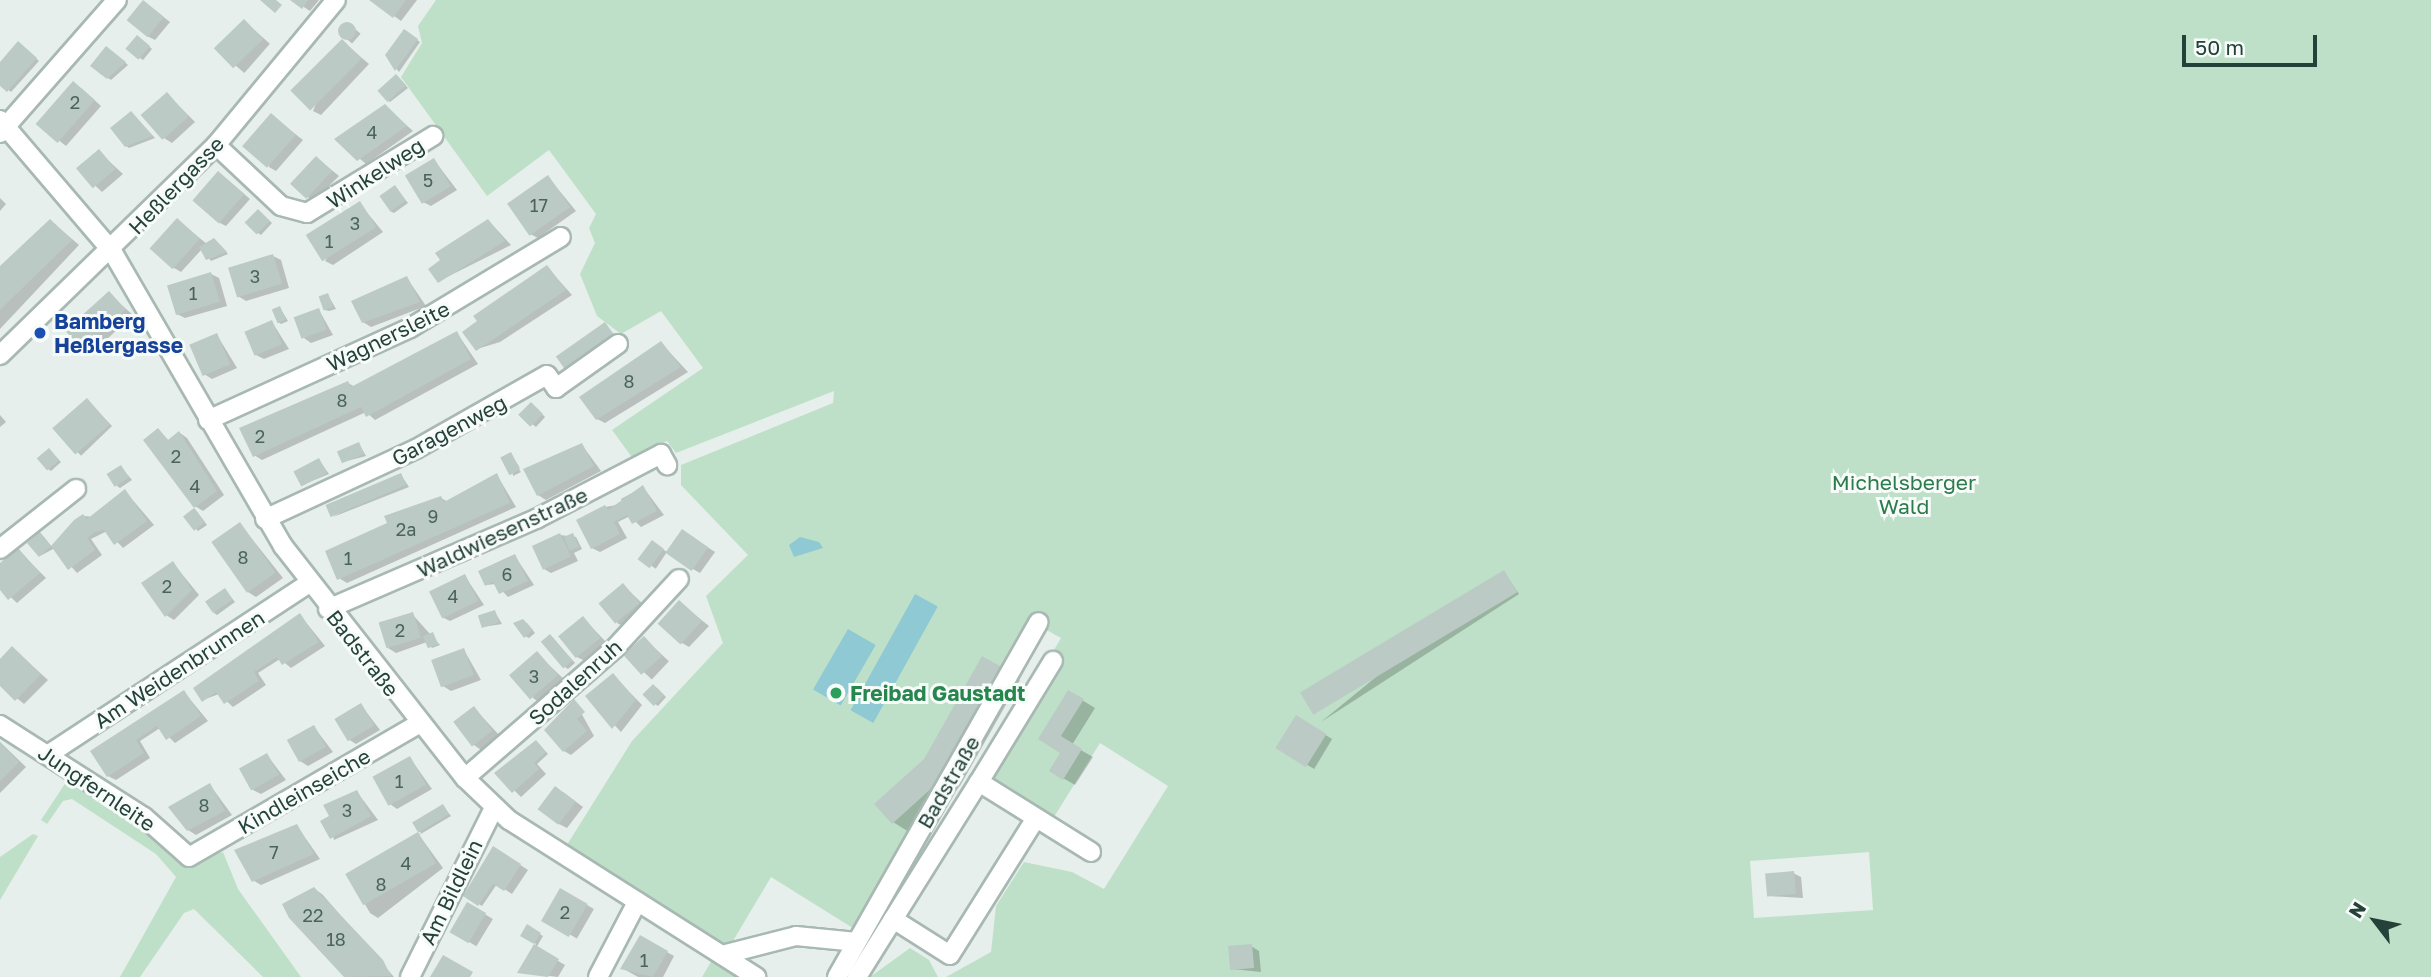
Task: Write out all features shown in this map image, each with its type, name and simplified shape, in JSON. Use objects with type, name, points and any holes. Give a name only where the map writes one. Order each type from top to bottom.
[{"type":"street","points":[[2,126],[117,0]]},
{"type":"street","name":"Heßlergasse","points":[[0,355],[112,251],[216,145],[336,0]]},
{"type":"street","name":"Badstraße","points":[[2,126],[112,251],[265,519],[328,609],[418,724],[465,778],[494,808],[756,977]]},
{"type":"street","name":"Winkelweg","points":[[216,145],[281,206],[307,213],[433,136]]},
{"type":"street","name":"Wagnersleite","points":[[208,420],[410,328],[561,237]]},
{"type":"street","name":"Garagenweg","points":[[265,519],[416,449],[547,375],[556,388],[618,344]]},
{"type":"street","name":"Waldwiesenstraße","points":[[328,609],[536,519],[661,454],[667,465]]},
{"type":"street","points":[[0,549],[76,489]]},
{"type":"street","name":"Sodalenruh","points":[[465,778],[615,648],[679,579]]},
{"type":"street","name":"Am Weidenbrunnen","points":[[49,754],[309,583]]},
{"type":"street","name":"Badstraße","points":[[837,977],[1039,622]]},
{"type":"street","points":[[857,977],[1053,661]]},
{"type":"street","name":"Kindleinseiche","points":[[189,857],[418,724]]},
{"type":"street","name":"Jungfernleite","points":[[0,725],[144,817],[189,857]]},
{"type":"street","points":[[979,782],[1091,852]]},
{"type":"street","name":"Am Bildlein","points":[[410,977],[494,808]]},
{"type":"street","points":[[893,919],[950,955],[1037,818]]},
{"type":"street","points":[[598,977],[637,902]]},
{"type":"street","points":[[722,956],[796,936],[857,942]]},
{"type":"green space","name":"Michelsberger Wald","points":[[436,0],[2431,0],[2431,977],[946,977],[991,952],[996,906],[1024,862],[1072,872],[1104,889],[1168,786],[1100,743],[1054,817],[983,772],[1061,638],[1032,622],[856,930],[771,877],[733,941],[718,946],[565,848],[632,741],[723,643],[706,596],[748,555],[681,485],[681,465],[833,403],[834,391],[676,453],[667,441],[634,460],[612,430],[703,368],[661,311],[621,334],[597,316],[580,274],[595,243],[589,228],[596,214],[549,150],[487,196],[401,77],[422,43],[418,26]],"holes":[[[1869,852],[1873,910],[1754,918],[1750,861]]]},
{"type":"green space","points":[[70,776],[198,859],[223,852],[238,889],[301,977],[263,977],[194,909],[184,913],[140,977],[120,977],[176,877],[156,854],[72,799],[63,801],[47,824],[41,820]]},
{"type":"green space","points":[[33,834],[38,836],[0,900],[0,857]]},
{"type":"green space","points":[[910,948],[929,960],[938,977],[870,977]]},
{"type":"green space","points":[[712,960],[739,977],[702,977]]},
{"type":"water","points":[[800,537],[819,542],[823,548],[794,557],[789,545]]},
{"type":"water","points":[[915,594],[938,607],[873,723],[851,710]]},
{"type":"water","points":[[848,629],[876,645],[841,706],[813,690]]},
{"type":"building","points":[[143,0],[164,17],[148,37],[127,20]]},
{"type":"building","points":[[260,0],[276,0],[282,5],[275,13]]},
{"type":"building","points":[[290,0],[308,0],[302,9]]},
{"type":"building","points":[[369,0],[406,0],[393,18]]},
{"type":"building","points":[[244,19],[263,39],[233,68],[214,48]]},
{"type":"building","points":[[343,22],[351,22],[356,31],[354,38],[343,40],[338,35],[338,27]]},
{"type":"building","points":[[404,29],[418,39],[395,71],[385,55]]},
{"type":"building","points":[[137,35],[150,46],[138,60],[125,49]]},
{"type":"building","points":[[342,39],[362,59],[310,110],[290,91]]},
{"type":"building","points":[[18,41],[37,58],[7,92],[0,86],[0,62]]},
{"type":"building","points":[[106,46],[126,62],[107,79],[90,66]]},
{"type":"building","points":[[396,74],[406,85],[387,102],[377,91]]},
{"type":"building","points":[[73,81],[95,100],[57,143],[36,124]]},
{"type":"building","points":[[167,92],[189,117],[162,140],[141,115]]},
{"type":"building","points":[[385,104],[407,126],[357,161],[334,139]]},
{"type":"building","points":[[131,111],[153,136],[125,147],[110,128]]},
{"type":"building","points":[[271,113],[296,135],[267,168],[242,146]]},
{"type":"building","points":[[99,149],[116,169],[93,188],[76,168]]},
{"type":"building","points":[[316,156],[332,171],[306,199],[290,184]]},
{"type":"building","points":[[434,158],[451,186],[422,204],[405,176]]},
{"type":"building","points":[[218,171],[244,194],[219,223],[192,200]]},
{"type":"building","points":[[548,175],[570,207],[529,236],[507,204]]},
{"type":"building","points":[[395,185],[406,201],[390,211],[379,196]]},
{"type":"building","points":[[360,201],[376,227],[322,261],[306,235]]},
{"type":"building","points":[[258,209],[270,221],[257,234],[245,222]]},
{"type":"building","points":[[177,218],[200,239],[173,269],[150,248]]},
{"type":"building","points":[[50,219],[72,240],[0,310],[0,266]]},
{"type":"building","points":[[488,219],[505,241],[438,283],[428,269],[440,260],[435,253]]},
{"type":"building","points":[[214,238],[227,252],[206,260],[199,247]]},
{"type":"building","points":[[273,254],[282,284],[237,297],[228,268]]},
{"type":"building","points":[[547,265],[566,290],[476,351],[462,332],[477,321],[473,316]]},
{"type":"building","points":[[211,272],[220,302],[176,315],[167,285]]},
{"type":"building","points":[[407,276],[420,302],[362,323],[351,301]]},
{"type":"building","points":[[109,291],[126,310],[82,349],[65,330]]},
{"type":"building","points":[[328,293],[333,307],[324,311],[319,296]]},
{"type":"building","points":[[280,306],[286,320],[278,323],[272,310]]},
{"type":"building","points":[[319,308],[327,330],[301,339],[294,317]]},
{"type":"building","points":[[272,320],[282,344],[255,356],[244,332]]},
{"type":"building","points":[[605,322],[614,335],[565,370],[556,356]]},
{"type":"building","points":[[457,331],[471,359],[366,417],[361,407],[253,457],[239,428],[348,381],[351,387]]},
{"type":"building","points":[[217,333],[230,364],[203,376],[189,345]]},
{"type":"building","points":[[661,341],[681,367],[596,420],[579,397]]},
{"type":"building","points":[[87,398],[110,424],[75,455],[52,428]]},
{"type":"building","points":[[531,402],[543,414],[530,427],[518,415]]},
{"type":"building","points":[[158,428],[168,440],[179,431],[217,491],[194,508],[143,440]]},
{"type":"building","points":[[359,442],[364,454],[342,463],[337,451]]},
{"type":"building","points":[[582,443],[594,466],[537,496],[523,469]]},
{"type":"building","points":[[49,448],[59,460],[47,471],[37,458]]},
{"type":"building","points":[[511,452],[520,470],[509,475],[500,457]]},
{"type":"building","points":[[319,458],[327,473],[301,487],[293,472]]},
{"type":"building","points":[[121,465],[129,478],[115,487],[107,474]]},
{"type":"building","points":[[401,473],[406,485],[331,517],[326,505]]},
{"type":"building","points":[[497,473],[510,503],[337,580],[325,551],[387,523],[384,516],[441,496],[444,502]]},
{"type":"building","points":[[643,485],[657,511],[632,524],[627,515],[614,522],[620,534],[591,549],[576,520],[605,505],[608,510]]},
{"type":"building","points":[[125,489],[147,521],[114,545],[104,530],[95,532],[87,538],[95,550],[68,570],[51,546],[74,520],[83,514],[87,519]]},
{"type":"building","points":[[194,508],[205,522],[194,531],[183,517]]},
{"type":"building","points":[[240,522],[276,573],[247,593],[211,542]]},
{"type":"building","points":[[682,529],[708,547],[692,571],[665,553]]},
{"type":"building","points":[[40,532],[51,546],[39,557],[27,543]]},
{"type":"building","points":[[560,533],[571,557],[543,570],[532,546]]},
{"type":"building","points":[[573,533],[579,547],[570,551],[564,537]]},
{"type":"building","points":[[652,540],[664,549],[650,568],[638,559]]},
{"type":"building","points":[[18,548],[40,573],[8,600],[0,590],[0,563]]},
{"type":"building","points":[[515,554],[528,581],[499,594],[493,582],[485,586],[478,571]]},
{"type":"building","points":[[173,561],[192,590],[165,617],[141,583]]},
{"type":"building","points":[[1504,570],[1517,592],[1313,715],[1300,693]]},
{"type":"building","points":[[465,574],[478,601],[442,618],[429,592]]},
{"type":"building","points":[[623,583],[640,603],[615,623],[598,604]]},
{"type":"building","points":[[225,588],[233,600],[213,613],[205,601]]},
{"type":"building","points":[[679,600],[702,621],[681,645],[658,624]]},
{"type":"building","points":[[495,610],[499,622],[482,628],[478,616]]},
{"type":"building","points":[[413,612],[421,638],[386,648],[379,623]]},
{"type":"building","points":[[300,613],[319,642],[282,665],[277,657],[254,672],[259,681],[224,704],[216,692],[202,702],[193,688]]},
{"type":"building","points":[[583,616],[601,638],[576,658],[558,636]]},
{"type":"building","points":[[523,619],[533,630],[524,638],[513,623]]},
{"type":"building","points":[[433,632],[438,644],[428,648],[423,636]]},
{"type":"building","points":[[550,634],[572,661],[563,669],[541,642]]},
{"type":"building","points":[[644,636],[662,656],[641,675],[623,655]]},
{"type":"building","points":[[12,646],[41,674],[15,701],[0,686],[0,659]]},
{"type":"building","points":[[464,648],[474,675],[441,687],[431,660]]},
{"type":"building","points":[[537,651],[558,675],[530,699],[509,675]]},
{"type":"building","points":[[982,656],[1005,669],[944,777],[892,824],[874,804],[924,759]]},
{"type":"building","points":[[613,673],[636,700],[612,729],[585,696]]},
{"type":"building","points":[[653,684],[664,695],[654,706],[642,695]]},
{"type":"building","points":[[184,690],[201,716],[166,740],[157,726],[136,740],[144,753],[107,777],[90,751]]},
{"type":"building","points":[[1068,690],[1084,699],[1061,736],[1082,749],[1063,780],[1049,771],[1060,753],[1038,739]]},
{"type":"building","points":[[574,699],[585,712],[577,719],[587,731],[563,752],[544,730]]},
{"type":"building","points":[[361,703],[374,725],[348,741],[334,719]]},
{"type":"building","points":[[474,706],[493,731],[472,746],[453,722]]},
{"type":"building","points":[[1296,715],[1327,734],[1306,767],[1275,748]]},
{"type":"building","points":[[314,725],[326,747],[299,762],[287,740]]},
{"type":"building","points":[[536,740],[546,752],[534,763],[539,769],[512,793],[494,773]]},
{"type":"building","points":[[0,743],[19,762],[0,781]]},
{"type":"building","points":[[267,753],[279,775],[251,790],[239,769]]},
{"type":"building","points":[[410,756],[426,785],[388,806],[372,777]]},
{"type":"building","points":[[210,783],[225,811],[187,831],[168,807]]},
{"type":"building","points":[[555,786],[576,802],[558,825],[538,809]]},
{"type":"building","points":[[357,790],[371,816],[330,839],[320,821],[329,816],[323,805]]},
{"type":"building","points":[[443,804],[449,814],[418,833],[412,823]]},
{"type":"building","points":[[297,824],[314,854],[252,882],[234,850]]},
{"type":"building","points":[[418,832],[436,863],[363,905],[345,874]]},
{"type":"building","points":[[493,846],[521,864],[504,891],[493,884],[478,906],[463,896]]},
{"type":"building","points":[[1794,871],[1796,894],[1767,896],[1765,874]]},
{"type":"building","points":[[314,887],[383,960],[391,976],[344,977],[289,918],[282,904]]},
{"type":"building","points":[[560,888],[588,904],[569,937],[541,921]]},
{"type":"building","points":[[467,902],[486,913],[469,943],[449,932]]},
{"type":"building","points":[[527,924],[541,933],[534,944],[520,936]]},
{"type":"building","points":[[640,935],[668,951],[653,977],[620,969]]},
{"type":"building","points":[[534,944],[559,959],[548,977],[517,973]]},
{"type":"building","points":[[1252,944],[1254,968],[1230,970],[1228,946]]},
{"type":"building","points":[[443,955],[473,972],[470,977],[430,977]]},
{"type":"place","name":"Bamberg Heßlergasse","points":[[40,333]]},
{"type":"place","name":"Freibad Gaustadt","points":[[836,693]]}]
